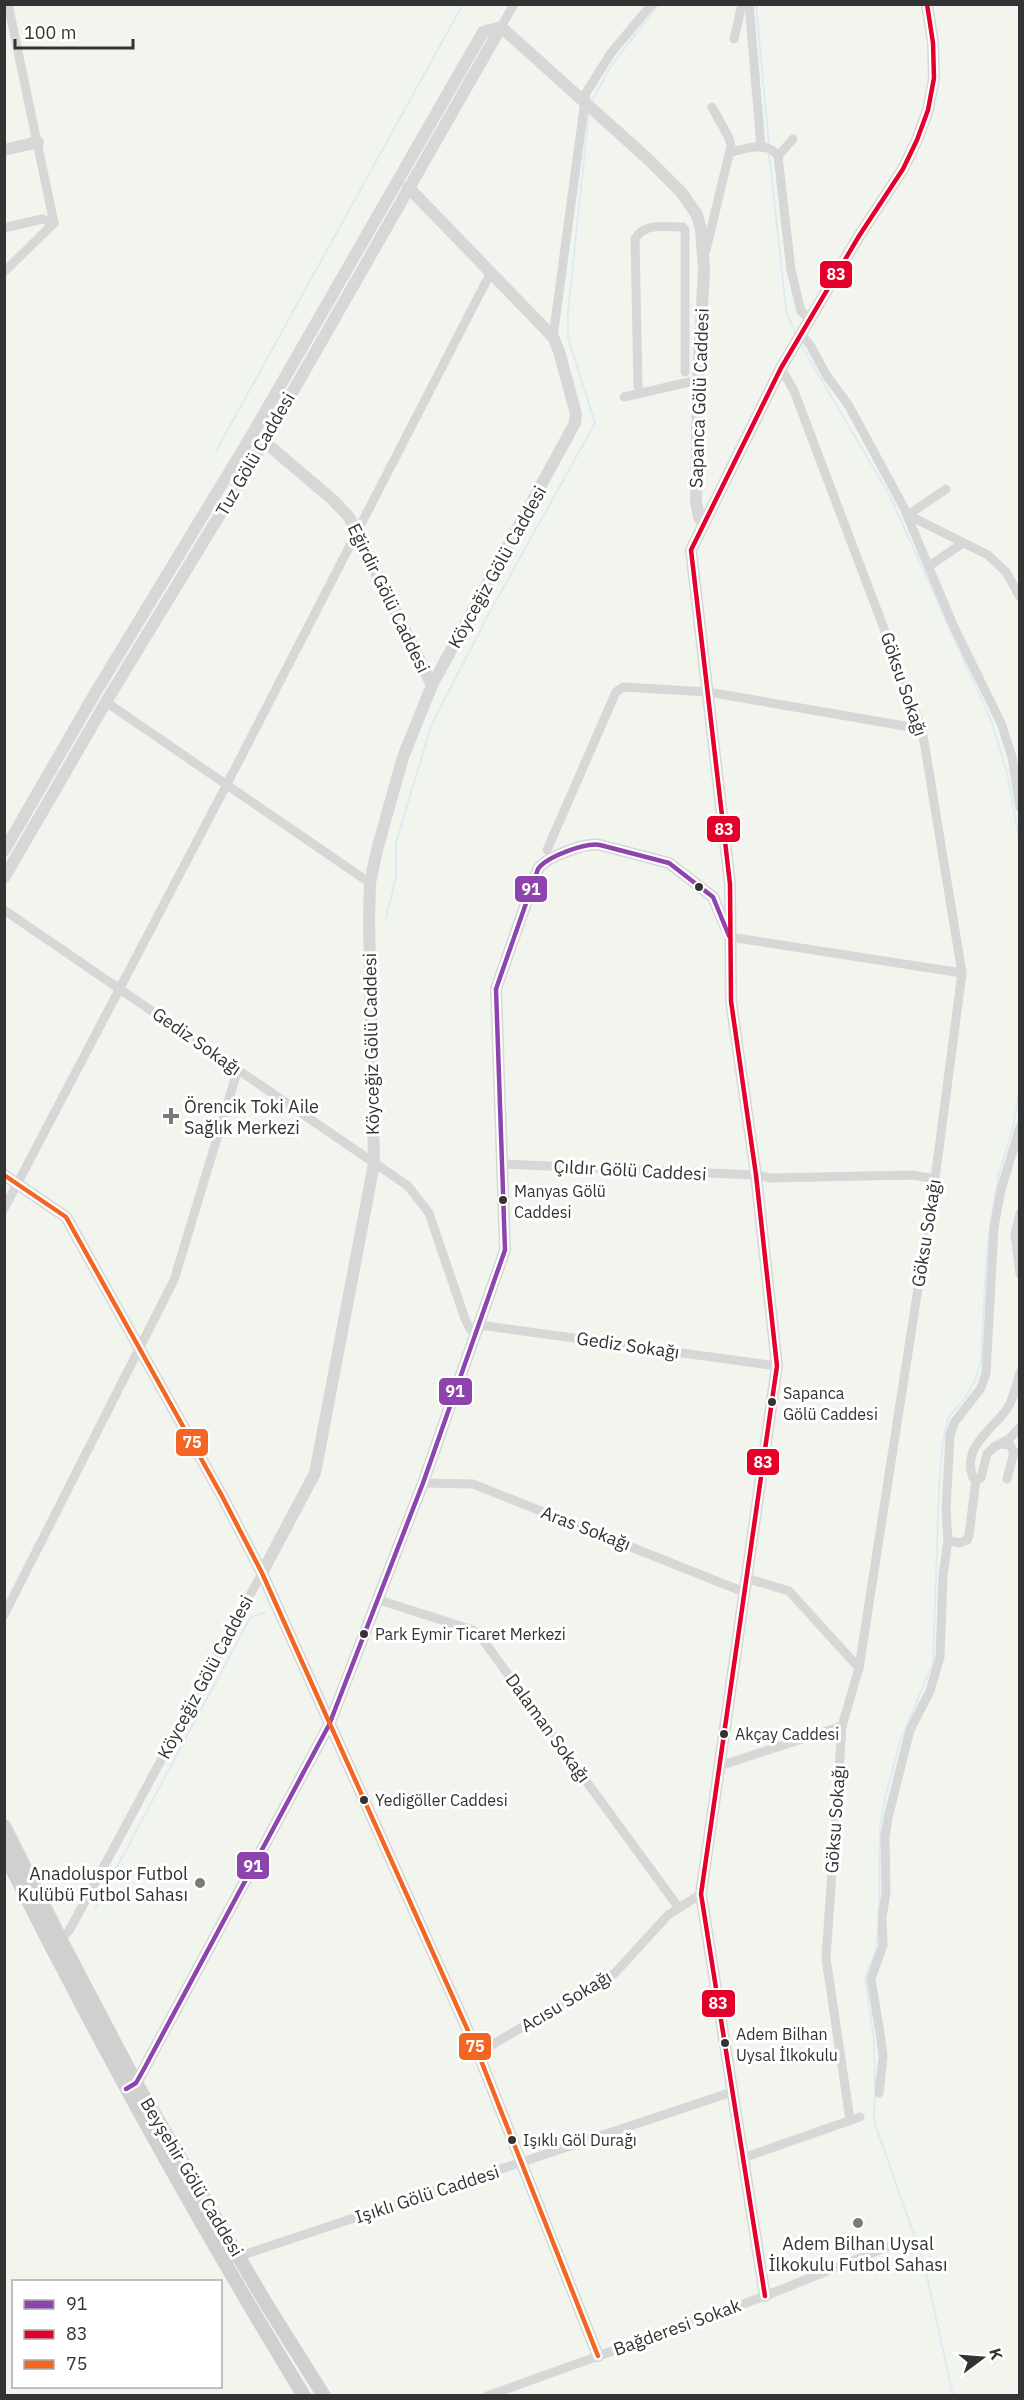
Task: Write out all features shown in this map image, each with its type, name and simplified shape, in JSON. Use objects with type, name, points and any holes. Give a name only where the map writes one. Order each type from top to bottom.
[{"type":"main road","name":"Beyşehir Gölü Caddesi","points":[[4,1826],[56,1942],[131,2086],[240,2256],[267,2305],[324,2396]]},
{"type":"main road","points":[[4,1853],[56,1942]]},
{"type":"main road","points":[[131,2086],[225,2261],[304,2396]]},
{"type":"street","points":[[8,4],[54,223]]},
{"type":"street","name":"Tuz Gölü Caddesi","points":[[4,878],[106,702],[264,442],[514,4]]},
{"type":"street","points":[[553,338],[590,85],[611,53],[652,4]]},
{"type":"street","points":[[734,39],[742,4]]},
{"type":"street","points":[[749,4],[770,150],[792,277],[801,311],[809,319]]},
{"type":"street","points":[[765,2296],[701,1894],[777,1366],[756,1175],[731,1001],[730,884],[691,550],[782,368],[809,319],[903,169],[923,124],[934,78],[933,43],[927,4]]},
{"type":"street","name":"Tuz Gölü Caddesi","points":[[4,851],[94,694],[254,433],[483,33],[501,27]]},
{"type":"street","name":"Sapanca Gölü Caddesi","points":[[501,27],[588,104],[682,193],[691,205],[701,229],[703,260],[696,502],[699,517],[704,524]]},
{"type":"street","points":[[703,260],[730,152],[729,138],[712,107]]},
{"type":"street","points":[[730,152],[770,150],[792,139]]},
{"type":"street","points":[[4,150],[38,142]]},
{"type":"street","name":"Köyceğiz Gölü Caddesi","points":[[56,1942],[69,1931],[315,1473],[374,1164],[369,920],[370,883],[377,850],[403,757],[432,685],[575,423],[576,414],[562,361],[553,338],[408,187]]},
{"type":"street","points":[[4,228],[42,219],[54,223]]},
{"type":"street","points":[[4,272],[54,223]]},
{"type":"street","points":[[638,386],[635,239],[645,228],[684,228],[685,372]]},
{"type":"street","points":[[4,1209],[227,784],[490,274]]},
{"type":"street","points":[[685,303],[702,304]]},
{"type":"street","points":[[801,334],[849,406],[908,515],[953,625],[992,702],[1008,742],[1020,807]]},
{"type":"street","name":"Göksu Sokağı","points":[[782,368],[794,391],[922,729],[962,973],[935,1179],[859,1668],[842,1726],[826,1958],[850,2120]]},
{"type":"street","points":[[624,397],[698,380]]},
{"type":"street","name":"Eğirdir Gölü Caddesi","points":[[254,433],[341,508],[357,532],[432,685]]},
{"type":"street","points":[[908,515],[946,489]]},
{"type":"street","points":[[908,515],[988,555],[1006,572],[1020,597]]},
{"type":"street","points":[[929,566],[963,543]]},
{"type":"street","points":[[547,850],[581,769],[622,687],[708,693],[922,729]]},
{"type":"street","points":[[106,702],[370,883]]},
{"type":"street","points":[[131,2086],[329,1725],[423,1483],[475,1329],[506,1246],[496,989],[540,866],[546,861],[585,845],[595,844],[669,863],[713,897],[730,937]]},
{"type":"street","points":[[713,897],[726,893],[730,884]]},
{"type":"street","name":"Gediz Sokağı","points":[[4,910],[408,1186],[429,1213],[459,1305],[475,1329],[777,1366]]},
{"type":"street","points":[[730,937],[962,973]]},
{"type":"street","points":[[4,1615],[141,1349],[176,1276],[238,1069]]},
{"type":"street","points":[[879,2093],[883,2057],[871,1979],[882,1946],[882,1917],[886,1893],[885,1837],[910,1730],[938,1670],[943,1575],[948,1540],[946,1510],[950,1435],[954,1423],[981,1388],[986,1373],[994,1227],[1001,1190],[1020,1127]]},
{"type":"street","name":"Çıldır Gölü Caddesi","points":[[504,1164],[756,1175],[771,1178],[913,1174],[935,1179]]},
{"type":"street","points":[[4,1175],[66,1217],[141,1349],[262,1573],[478,2053],[598,2355]]},
{"type":"street","points":[[1020,1213],[1015,1234],[1020,1274]]},
{"type":"street","points":[[976,1479],[972,1478],[970,1471],[976,1444],[1009,1406],[1020,1372]]},
{"type":"street","points":[[976,1479],[981,1478],[987,1454],[1009,1439],[1020,1427]]},
{"type":"street","points":[[1001,1444],[1010,1445],[1014,1452],[1007,1479]]},
{"type":"street","points":[[948,1540],[959,1543],[967,1540],[976,1479]]},
{"type":"street","name":"Aras Sokağı","points":[[423,1483],[473,1484],[744,1592]]},
{"type":"street","points":[[746,1578],[789,1591],[859,1668]]},
{"type":"street","name":"Dalaman Sokağı","points":[[379,1600],[473,1630],[480,1636],[680,1908]]},
{"type":"street","points":[[719,1766],[842,1726]]},
{"type":"street","name":"Acısu Sokağı","points":[[478,2053],[615,1973],[668,1915],[701,1894]]},
{"type":"street","name":"Işıklı Gölü Caddesi","points":[[225,2261],[732,2092]]},
{"type":"street","points":[[743,2158],[812,2136],[860,2117]]},
{"type":"street","name":"Bağderesi Sokak","points":[[487,2396],[765,2296],[832,2266],[897,2243]]},
{"type":"shaded area","points":[[5,5],[1019,5],[1019,2395],[5,2395]]},
{"type":"waterway","points":[[216,451],[463,4]]},
{"type":"waterway","points":[[591,102],[611,66],[659,4]]},
{"type":"waterway","points":[[756,4],[769,146]]},
{"type":"waterway","points":[[386,918],[396,876],[396,843],[431,726],[487,617],[595,423],[568,338],[568,311],[589,111]]},
{"type":"waterway","points":[[769,152],[786,310],[796,335]]},
{"type":"waterway","points":[[800,343],[890,496],[991,720],[1008,776],[1020,845]]},
{"type":"waterway","points":[[879,1913],[880,1827],[885,1798],[900,1742],[933,1663],[939,1488],[943,1441],[948,1418],[965,1398],[975,1381],[981,1360],[987,1247],[998,1178],[1013,1127],[1020,1087]]},
{"type":"waterway","points":[[95,1908],[250,1618],[266,1612]]},
{"type":"waterway","points":[[875,2086],[874,2039],[865,1978],[876,1950],[878,1927]]},
{"type":"waterway","points":[[875,2092],[876,2127],[924,2263],[953,2396]]},
{"type":"transit line","name":"83","points":[[765,2296],[701,1894],[777,1366],[756,1175],[731,1001],[730,884],[691,550],[781,368],[859,236],[903,169],[917,140],[928,110],[934,78],[933,43],[927,4]]},
{"type":"transit line","name":"91","points":[[126,2089],[136,2083],[145,2067],[329,1725],[423,1483],[505,1250],[496,989],[538,869],[557,855],[576,848],[594,845],[669,863],[713,897],[729,936]]},
{"type":"transit line","name":"75","points":[[4,1175],[66,1217],[222,1496],[262,1573],[478,2053],[598,2356]]},
{"type":"place","name":"Örencik Toki Aile Sağlık Merkezi","points":[[171,1116]]},
{"type":"place","name":"Manyas Gölü Caddesi","points":[[503,1200]]},
{"type":"place","name":"Sapanca Gölü Caddesi","points":[[772,1402]]},
{"type":"place","name":"Park Eymir Ticaret Merkezi","points":[[364,1634]]},
{"type":"place","name":"Akçay Caddesi","points":[[724,1734]]},
{"type":"place","name":"Yedigöller Caddesi","points":[[364,1800]]},
{"type":"place","name":"Anadoluspor Futbol Kulübü Futbol Sahası","points":[[200,1883]]},
{"type":"place","name":"Adem Bilhan Uysal İlkokulu","points":[[725,2043]]},
{"type":"place","name":"Işıklı Göl Durağı","points":[[512,2140]]},
{"type":"place","name":"Adem Bilhan Uysal İlkokulu Futbol Sahası","points":[[858,2223]]}]
